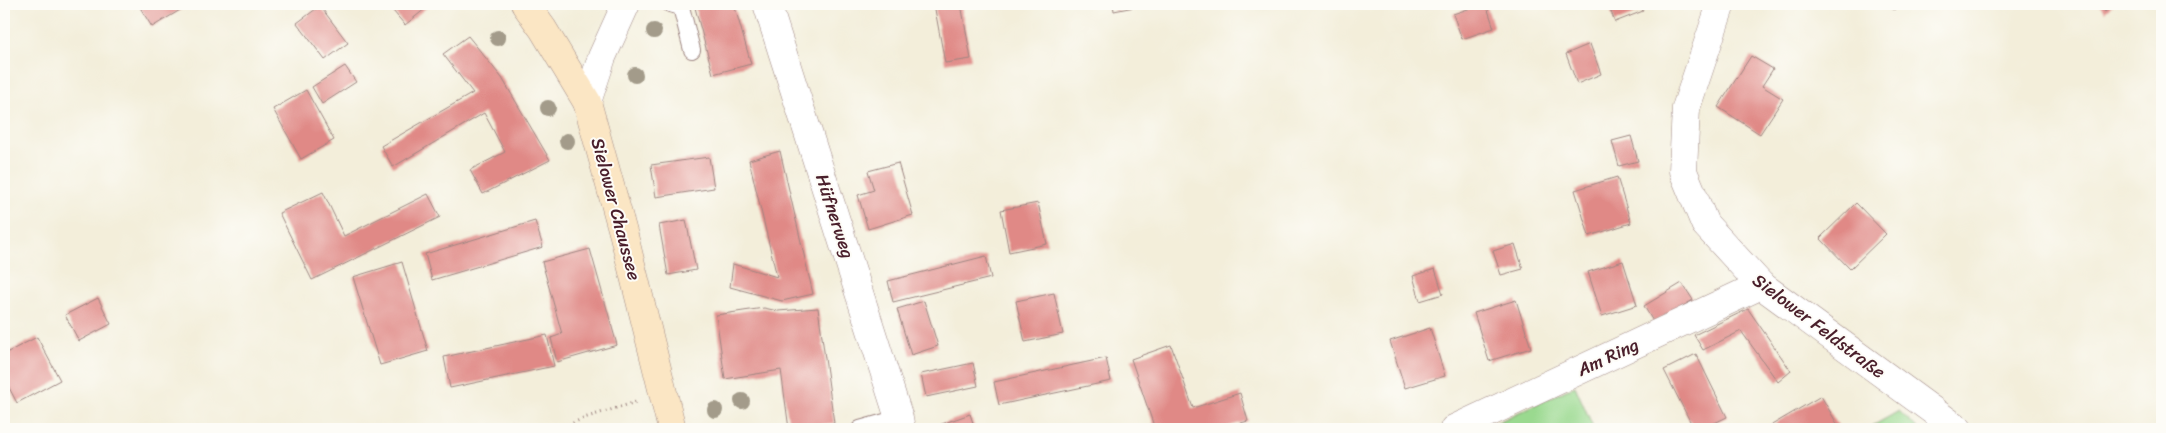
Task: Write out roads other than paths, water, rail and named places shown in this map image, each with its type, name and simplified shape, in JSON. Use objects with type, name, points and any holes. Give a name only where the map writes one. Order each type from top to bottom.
[{"type":"main road","name":"Sielower Chaussee","points":[[525,4],[543,29],[587,102],[624,236],[672,429]]},
{"type":"street","points":[[587,102],[602,57],[626,4]]},
{"type":"street","name":"Hüfnerweg","points":[[767,4],[900,423]]},
{"type":"street","name":"Sielower Feldstraße","points":[[1721,4],[1686,108],[1683,171],[1705,224],[1761,285],[1958,429]]},
{"type":"street","name":"Am Ring","points":[[1454,429],[1761,285]]},
{"type":"lane","points":[[670,4],[681,7],[692,50]]},
{"type":"lane","points":[[860,429],[900,423]]}]
